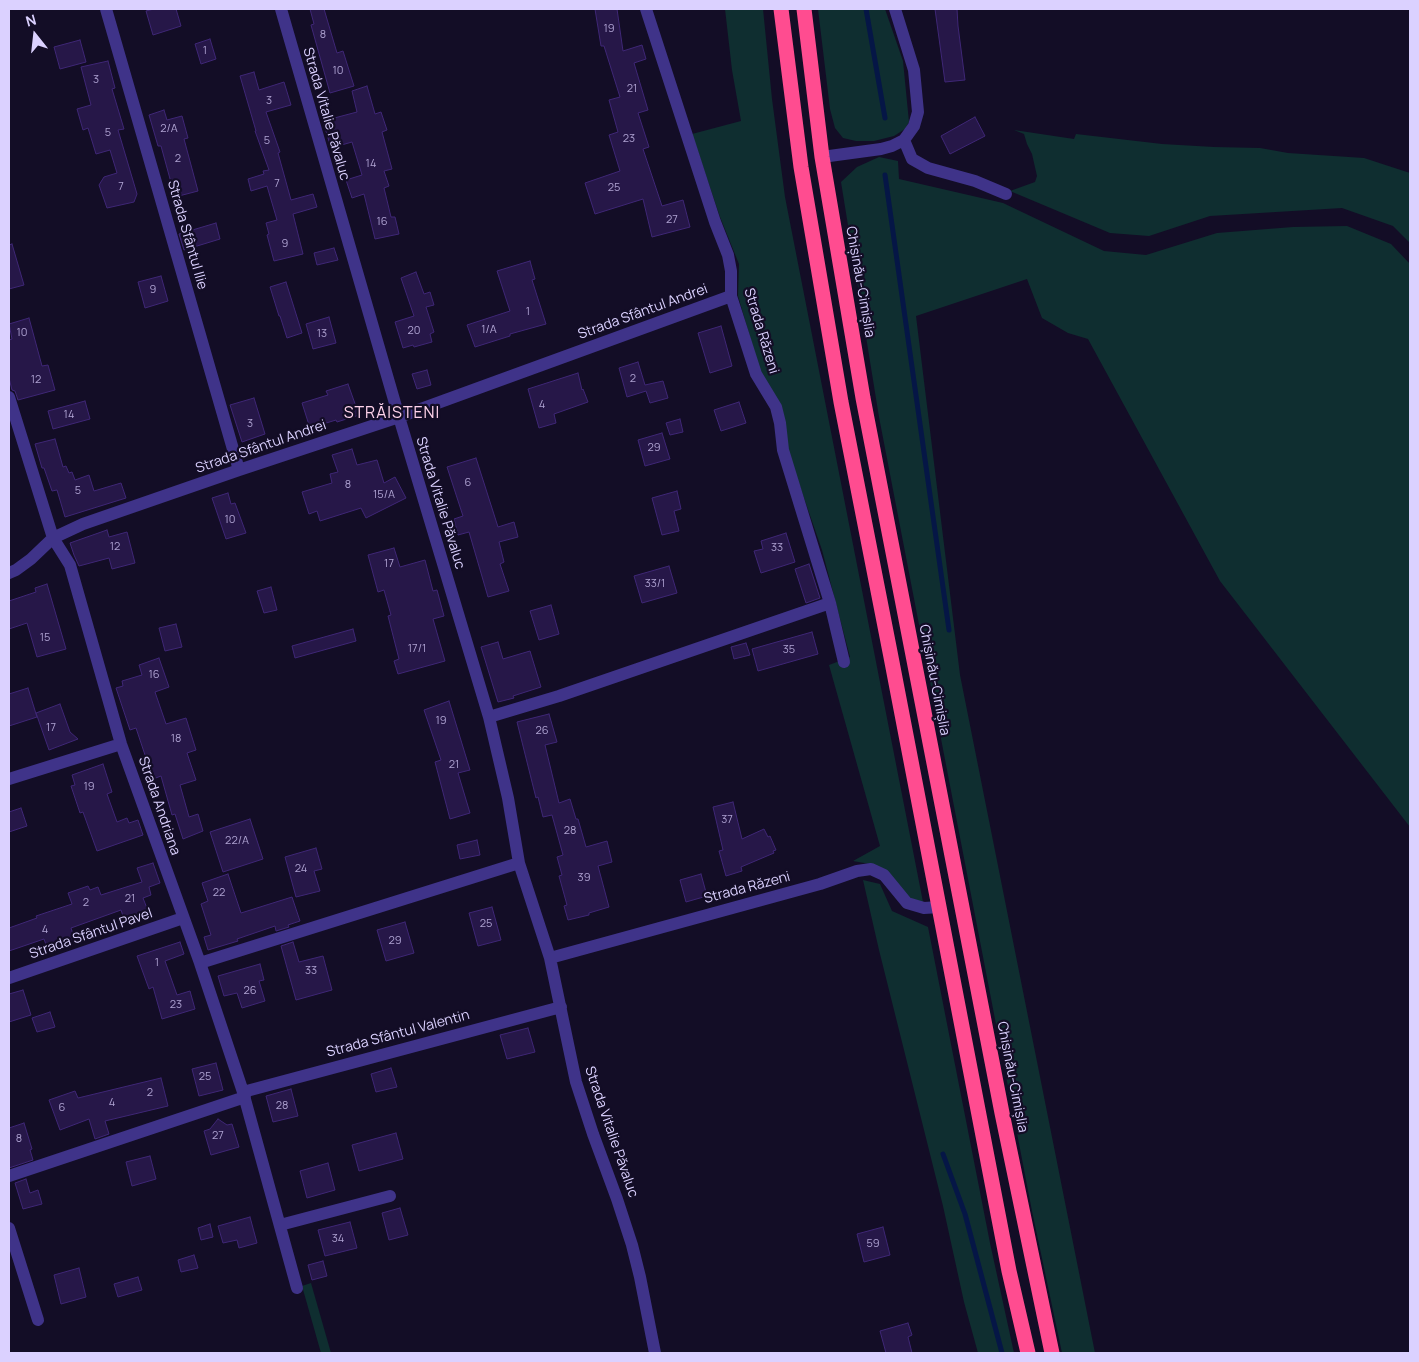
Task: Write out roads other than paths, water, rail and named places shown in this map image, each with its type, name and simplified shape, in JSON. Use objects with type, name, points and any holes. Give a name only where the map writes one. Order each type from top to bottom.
[{"type":"highway","points":[[781,9],[801,167],[834,365],[1009,1272],[1028,1353]]},
{"type":"highway","name":"Chișinău-Cimișlia","points":[[804,9],[822,157],[869,427],[1002,1113],[1052,1353]]},
{"type":"street","name":"Strada Sfântul Ilie","points":[[106,9],[239,470]]},
{"type":"street","name":"Strada Vitalie Păvaluc","points":[[281,9],[398,417],[488,717],[508,798],[519,863],[550,958],[576,1082],[593,1134],[618,1199],[632,1245],[655,1353]]},
{"type":"street","name":"Strada Răzeni","points":[[646,9],[715,222],[728,255],[731,271],[731,296],[756,374],[776,407],[783,450],[830,603],[844,662]]},
{"type":"street","points":[[822,157],[892,146],[904,140],[914,126],[918,112],[914,70],[895,9]]},
{"type":"street","points":[[904,140],[912,159],[928,168],[975,181],[1006,194]]},
{"type":"street","name":"Strada Sfântul Andrei","points":[[9,573],[31,559],[53,538],[83,524],[398,417],[731,296]]},
{"type":"street","name":"Strada Andriana","points":[[9,397],[53,538],[70,565],[121,744],[200,963],[244,1095],[297,1288]]},
{"type":"street","points":[[488,717],[560,696],[830,603]]},
{"type":"street","points":[[9,779],[121,744]]},
{"type":"street","points":[[200,963],[519,863]]},
{"type":"street","name":"Strada Răzeni","points":[[550,958],[820,884],[857,872],[871,870],[884,875],[907,903],[924,908],[940,907]]},
{"type":"street","name":"Strada Sfântul Pavel","points":[[9,978],[183,918]]},
{"type":"street","name":"Strada Sfântul Valentin","points":[[9,1176],[244,1095],[561,1007]]},
{"type":"street","points":[[280,1225],[390,1196]]},
{"type":"street","points":[[9,1228],[38,1320]]},
{"type":"waterway","points":[[866,9],[885,118]]},
{"type":"waterway","points":[[885,175],[949,630]]},
{"type":"waterway","points":[[943,1154],[965,1214],[1002,1353]]},
{"type":"district","name":"STRĂISTENI","points":[[392,414]]}]
